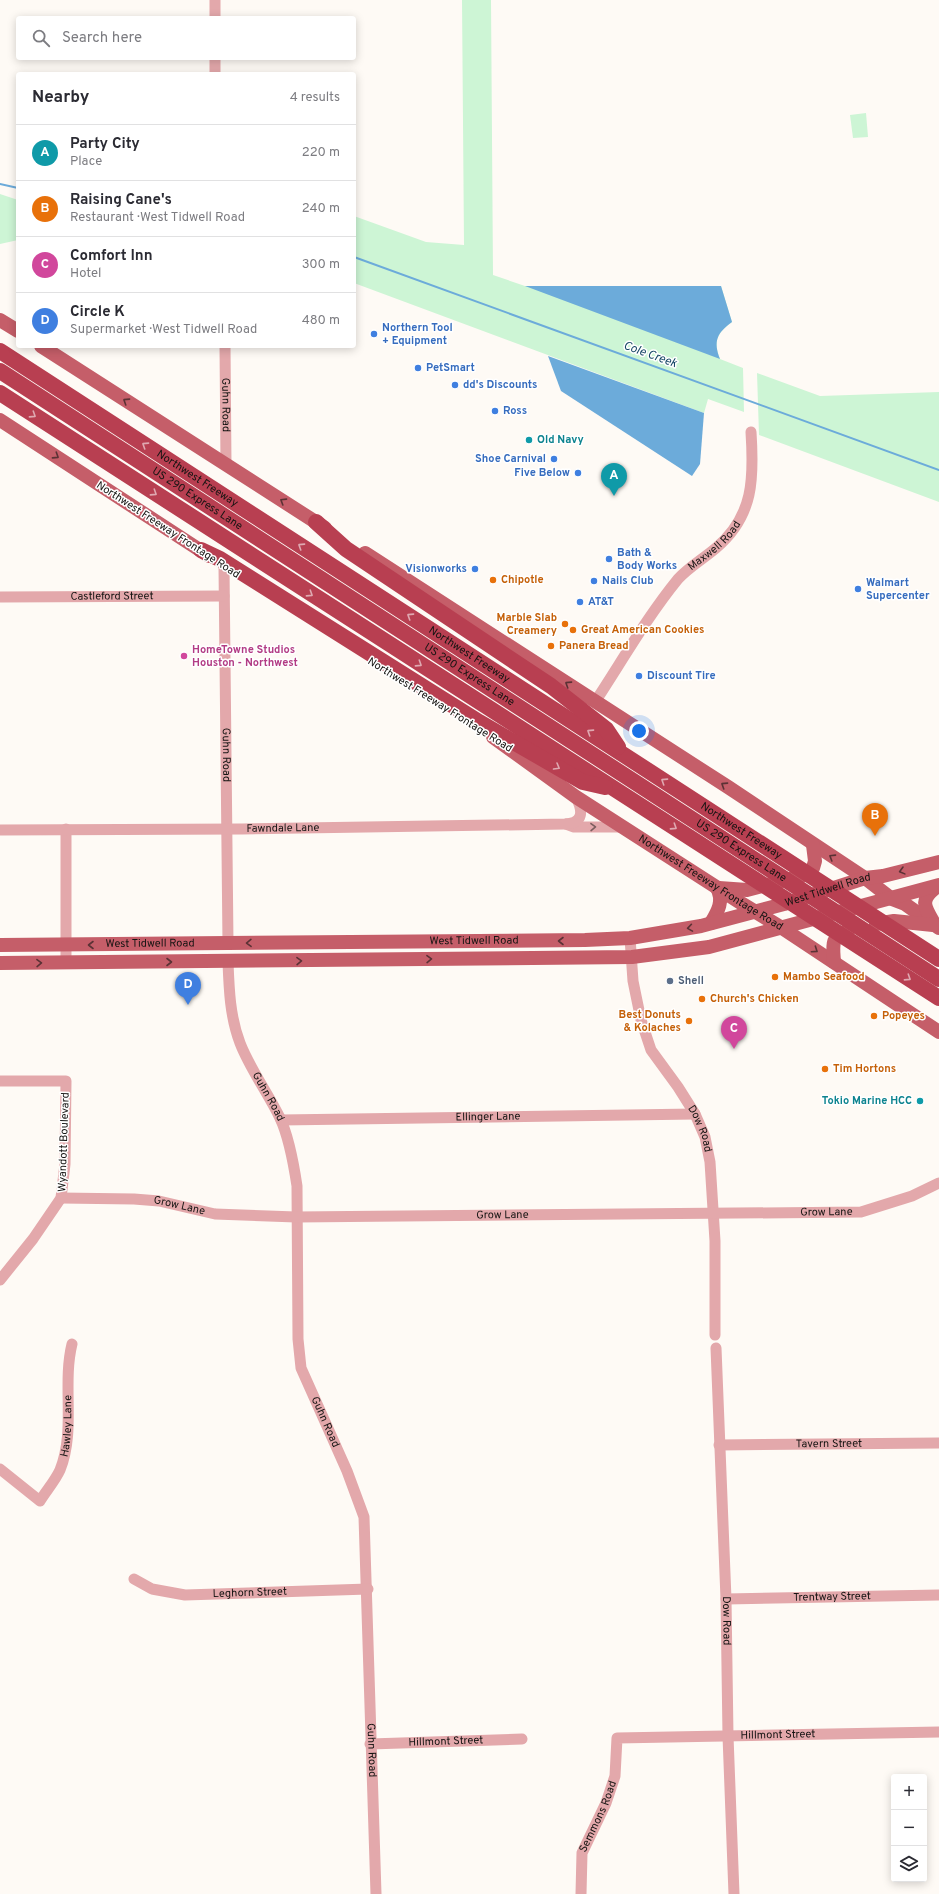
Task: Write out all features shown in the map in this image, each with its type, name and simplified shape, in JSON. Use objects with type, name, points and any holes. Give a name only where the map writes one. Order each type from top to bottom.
[{"type":"highway","name":"Northwest Freeway","points":[[0,351],[939,959]]},
{"type":"highway","name":"US 290 Express Lane","points":[[0,371],[939,979]]},
{"type":"highway","points":[[0,393],[939,998]]},
{"type":"highway","points":[[316,522],[346,549],[551,686],[606,729],[622,754]]},
{"type":"highway","points":[[201,550],[220,559],[479,722],[583,782],[618,790]]},
{"type":"main road","points":[[0,320],[16,330]]},
{"type":"main road","points":[[44,348],[398,573],[728,787],[813,846],[865,878],[892,899],[905,904],[937,926]]},
{"type":"main road","name":"Northwest Freeway Frontage Road","points":[[0,420],[201,550],[224,567],[325,633],[489,734],[576,797],[782,928],[939,1032]]},
{"type":"main road","points":[[717,888],[747,890],[805,875],[813,868],[815,861],[813,846]]},
{"type":"main road","name":"West Tidwell Road","points":[[0,945],[500,941],[630,938],[711,923],[865,878],[883,876],[939,862]]},
{"type":"main road","points":[[937,926],[925,907],[925,902],[928,893],[939,885]]},
{"type":"main road","name":"West Tidwell Road","points":[[0,963],[632,957],[709,947],[892,899],[939,885]]},
{"type":"main road","points":[[711,923],[719,910],[721,895],[717,888]]},
{"type":"main road","points":[[834,962],[834,941],[842,932],[894,921],[937,926]]},
{"type":"main road","points":[[499,958],[500,941]]},
{"type":"main road","points":[[363,942],[363,960]]},
{"type":"street","points":[[215,0],[215,16]]},
{"type":"street","points":[[215,60],[215,72]]},
{"type":"street","name":"Guhn Road","points":[[224,348],[226,464]]},
{"type":"street","name":"Maxwell Road","points":[[595,702],[641,631],[679,578],[716,548],[735,530],[747,504],[752,476],[752,432]]},
{"type":"street","name":"Guhn Road","points":[[224,567],[228,944]]},
{"type":"street","name":"Castleford Street","points":[[0,597],[224,596]]},
{"type":"street","name":"Fawndale Lane","points":[[0,830],[227,829],[572,824],[581,815],[580,806],[576,797]]},
{"type":"street","name":"Fawndale Lane","points":[[565,824],[574,827],[622,827]]},
{"type":"street","points":[[66,830],[66,962]]},
{"type":"street","name":"Dow Road","points":[[630,938],[634,981],[640,1020],[651,1050],[695,1114],[705,1137],[710,1162],[713,1212],[715,1335]]},
{"type":"street","name":"Guhn Road","points":[[228,962],[229,991],[233,1024],[240,1044],[281,1120],[294,1167],[297,1186],[296,1218],[298,1339],[302,1368],[347,1471],[364,1517],[368,1589],[370,1744],[376,1894]]},
{"type":"street","name":"Wyandott Boulevard","points":[[0,1081],[66,1081],[65,1164],[61,1198],[33,1239],[0,1280]]},
{"type":"street","name":"Ellinger Lane","points":[[281,1120],[695,1114]]},
{"type":"street","name":"Grow Lane","points":[[61,1198],[134,1199],[159,1201],[215,1214],[296,1218],[713,1212],[861,1212],[912,1196],[939,1183]]},
{"type":"street","name":"Hawley Lane","points":[[0,1469],[40,1501],[55,1479],[64,1458],[67,1436],[68,1367],[72,1344]]},
{"type":"street","name":"Dow Road","points":[[716,1348],[726,1599],[728,1736],[734,1894]]},
{"type":"street","name":"Tavern Street","points":[[719,1445],[939,1443]]},
{"type":"street","name":"Leghorn Street","points":[[134,1579],[152,1589],[185,1595],[368,1589]]},
{"type":"street","name":"Trentway Street","points":[[726,1599],[939,1594]]},
{"type":"street","name":"Hillmont Street","points":[[617,1738],[939,1732]]},
{"type":"street","name":"Semmons Road","points":[[581,1894],[582,1853],[606,1803],[615,1776],[617,1738]]},
{"type":"street","name":"Hillmont Street","points":[[370,1744],[522,1739]]},
{"type":"green space","points":[[462,0],[491,0],[493,275],[525,286],[721,286],[732,322],[723,330],[718,338],[718,353],[720,359],[743,368],[744,412],[708,399],[704,413],[356,284],[356,217],[426,242],[464,245]]},
{"type":"green space","points":[[866,113],[868,137],[853,138],[850,115]]},
{"type":"green space","points":[[0,194],[16,199],[16,240],[0,244]]},
{"type":"green space","points":[[757,373],[820,396],[939,392],[939,502],[759,435]]},
{"type":"water","points":[[525,286],[721,286],[732,322],[723,330],[718,338],[717,347],[720,359]]},
{"type":"water","points":[[548,356],[704,413],[700,464],[692,476],[561,391]]},
{"type":"waterway","name":"Cole Creek","points":[[0,184],[16,188]]},
{"type":"waterway","name":"Cole Creek","points":[[356,258],[939,470]]},
{"type":"place","name":"Northern Tool + Equipment","points":[[374,334]]},
{"type":"place","name":"PetSmart","points":[[418,368]]},
{"type":"place","name":"dd's Discounts","points":[[455,385]]},
{"type":"place","name":"Ross","points":[[495,411]]},
{"type":"place","name":"Old Navy","points":[[529,440]]},
{"type":"place","name":"Shoe Carnival","points":[[554,459]]},
{"type":"place","name":"Five Below","points":[[578,473]]},
{"type":"place","name":"Party City","points":[[614,496]]},
{"type":"place","name":"Bath & Body Works","points":[[609,559]]},
{"type":"place","name":"Visionworks","points":[[475,569]]},
{"type":"place","name":"Chipotle","points":[[493,580]]},
{"type":"place","name":"Nails Club","points":[[594,581]]},
{"type":"place","name":"Walmart Supercenter","points":[[858,589]]},
{"type":"place","name":"AT&T","points":[[580,602]]},
{"type":"place","name":"Marble Slab Creamery","points":[[565,624]]},
{"type":"place","name":"Great American Cookies","points":[[573,630]]},
{"type":"place","name":"Panera Bread","points":[[551,646]]},
{"type":"place","name":"HomeTowne Studios Houston - Northwest","points":[[184,656]]},
{"type":"place","name":"Discount Tire","points":[[639,676]]},
{"type":"place","name":"Raising Cane's","points":[[875,836]]},
{"type":"place","name":"Mambo Seafood","points":[[775,977]]},
{"type":"place","name":"Shell","points":[[670,981]]},
{"type":"place","name":"Church's Chicken","points":[[702,999]]},
{"type":"place","name":"Circle K","points":[[188,1005]]},
{"type":"place","name":"Popeyes","points":[[874,1016]]},
{"type":"place","name":"Best Donuts & Kolaches","points":[[689,1021]]},
{"type":"place","name":"Comfort Inn","points":[[734,1049]]},
{"type":"place","name":"Tim Hortons","points":[[825,1069]]},
{"type":"place","name":"Tokio Marine HCC","points":[[920,1101]]}]
